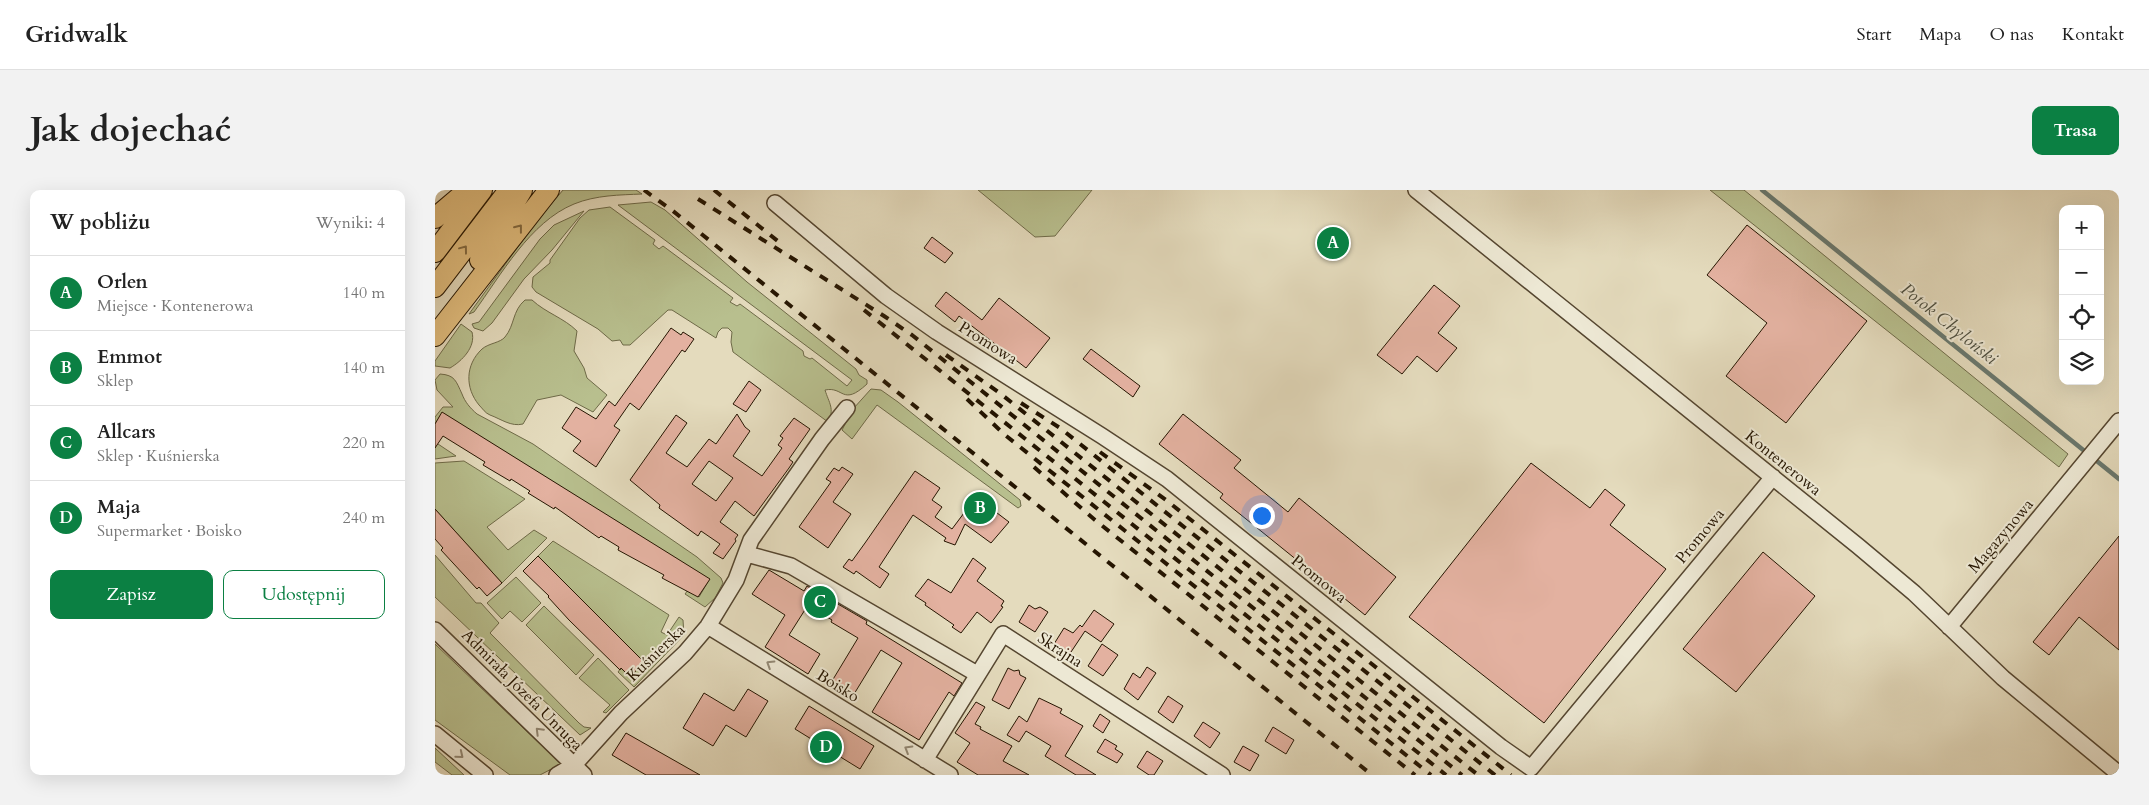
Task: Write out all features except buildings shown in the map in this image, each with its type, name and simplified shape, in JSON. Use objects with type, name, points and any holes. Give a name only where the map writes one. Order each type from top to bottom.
[{"type":"main road","points":[[435,207],[447,190]]},
{"type":"main road","points":[[435,218],[468,190]]},
{"type":"main road","points":[[435,252],[482,190]]},
{"type":"main road","points":[[435,287],[509,190]]},
{"type":"main road","points":[[435,335],[522,190]]},
{"type":"main road","points":[[435,335],[549,190]]},
{"type":"street","name":"Kontenerowa","points":[[1416,190],[1907,587],[2003,678],[2119,774]]},
{"type":"street","name":"Promowa","points":[[775,203],[886,296],[937,332],[1167,479],[1501,748],[1531,768],[1773,477]]},
{"type":"street","name":"Kuśnierska","points":[[557,775],[579,770],[621,713],[685,653],[708,626],[736,580],[751,540],[822,439],[847,408]]},
{"type":"street","name":"Magazynowa","points":[[1949,627],[2119,420]]},
{"type":"street","points":[[747,554],[791,566],[977,674]]},
{"type":"street","name":"Boisko","points":[[708,626],[950,775]]},
{"type":"street","name":"Admirała Józefa Unruga","points":[[435,630],[579,770]]},
{"type":"street","name":"Skrajna","points":[[925,760],[1003,634],[1222,775]]},
{"type":"street","points":[[435,734],[485,775]]},
{"type":"green space","points":[[563,190],[636,190],[642,194],[591,199],[574,204],[558,212],[530,236],[506,266],[474,312],[469,314],[533,226]]},
{"type":"green space","points":[[978,190],[1092,190],[1055,236],[1035,237]]},
{"type":"green space","points":[[1710,190],[1744,190],[2068,454],[2059,467]]},
{"type":"green space","points":[[651,202],[665,210],[747,282],[856,369],[859,375],[867,380],[867,384],[859,391],[848,395],[825,390],[831,410],[828,422],[733,352],[732,332],[728,328],[722,328],[716,338],[672,310],[668,310],[630,345],[623,345],[620,340],[612,341],[598,329],[536,292],[532,287],[533,277],[550,263],[550,260],[580,218],[589,210],[610,207],[655,240],[653,244],[659,249],[663,246],[733,298],[730,302],[737,306],[740,304],[803,351],[804,356],[812,358],[847,386],[852,380],[618,205]]},
{"type":"green space","points":[[584,211],[552,250],[524,279],[492,323],[483,331],[474,328],[472,324],[479,322],[540,239],[554,225]]},
{"type":"green space","points":[[525,300],[532,300],[577,331],[574,351],[584,368],[587,378],[607,395],[593,412],[561,395],[537,400],[523,424],[519,425],[506,422],[488,414],[474,398],[469,384],[472,362],[482,349],[505,337],[511,328],[518,309]]},
{"type":"green space","points":[[461,324],[472,332],[472,343],[467,353],[450,368],[435,366],[435,361]]},
{"type":"green space","points":[[440,374],[452,377],[466,402],[477,414],[533,444],[697,557],[721,578],[723,583],[715,598],[705,607],[685,594],[688,590],[699,597],[709,580],[442,413],[435,424],[435,417],[443,407],[453,407],[437,390],[435,380]]},
{"type":"green space","points":[[871,389],[881,390],[898,402],[1020,500],[1021,506],[1018,508],[877,405],[852,439],[842,430],[853,409]]},
{"type":"green space","points":[[435,442],[456,456],[435,459]]},
{"type":"green space","points":[[464,461],[525,499],[487,527],[508,550],[534,530],[547,538],[502,583],[435,509],[435,463]]},
{"type":"green space","points":[[553,541],[669,615],[661,632],[667,635],[679,617],[683,620],[684,635],[634,687],[618,672],[621,668],[630,677],[644,662],[538,556]]},
{"type":"green space","points":[[435,555],[476,603],[481,603],[499,623],[490,633],[579,723],[584,727],[591,728],[580,735],[435,597]]},
{"type":"green space","points":[[516,577],[541,603],[522,622],[510,611],[502,619],[487,603]]},
{"type":"green space","points":[[544,606],[594,655],[576,675],[526,625]]},
{"type":"green space","points":[[435,644],[561,764],[540,775],[510,775],[435,720]]},
{"type":"green space","points":[[598,658],[629,690],[606,713],[603,712],[610,705],[579,678]]},
{"type":"green space","points":[[435,748],[464,775],[452,775],[435,762]]},
{"type":"waterway","name":"Potok Chyloński","points":[[1762,190],[2119,479]]},
{"type":"railway","points":[[644,190],[673,211],[1372,775]]},
{"type":"railway","points":[[714,190],[784,246]]},
{"type":"railway","points":[[698,199],[912,335],[1462,775]]},
{"type":"railway","points":[[864,310],[1446,775]]},
{"type":"railway","points":[[946,355],[1001,394],[1478,775]]},
{"type":"railway","points":[[967,399],[1005,435],[1431,775]]},
{"type":"railway","points":[[1021,403],[1060,428],[1495,775]]},
{"type":"railway","points":[[1100,452],[1166,500],[1511,775]]},
{"type":"railway","points":[[1034,467],[1095,520],[1415,775]]},
{"type":"place","name":"Orlen","points":[[1333,243]]},
{"type":"place","name":"Emmot","points":[[980,508]]},
{"type":"place","name":"Allcars","points":[[820,602]]},
{"type":"place","name":"Maja","points":[[826,747]]}]
